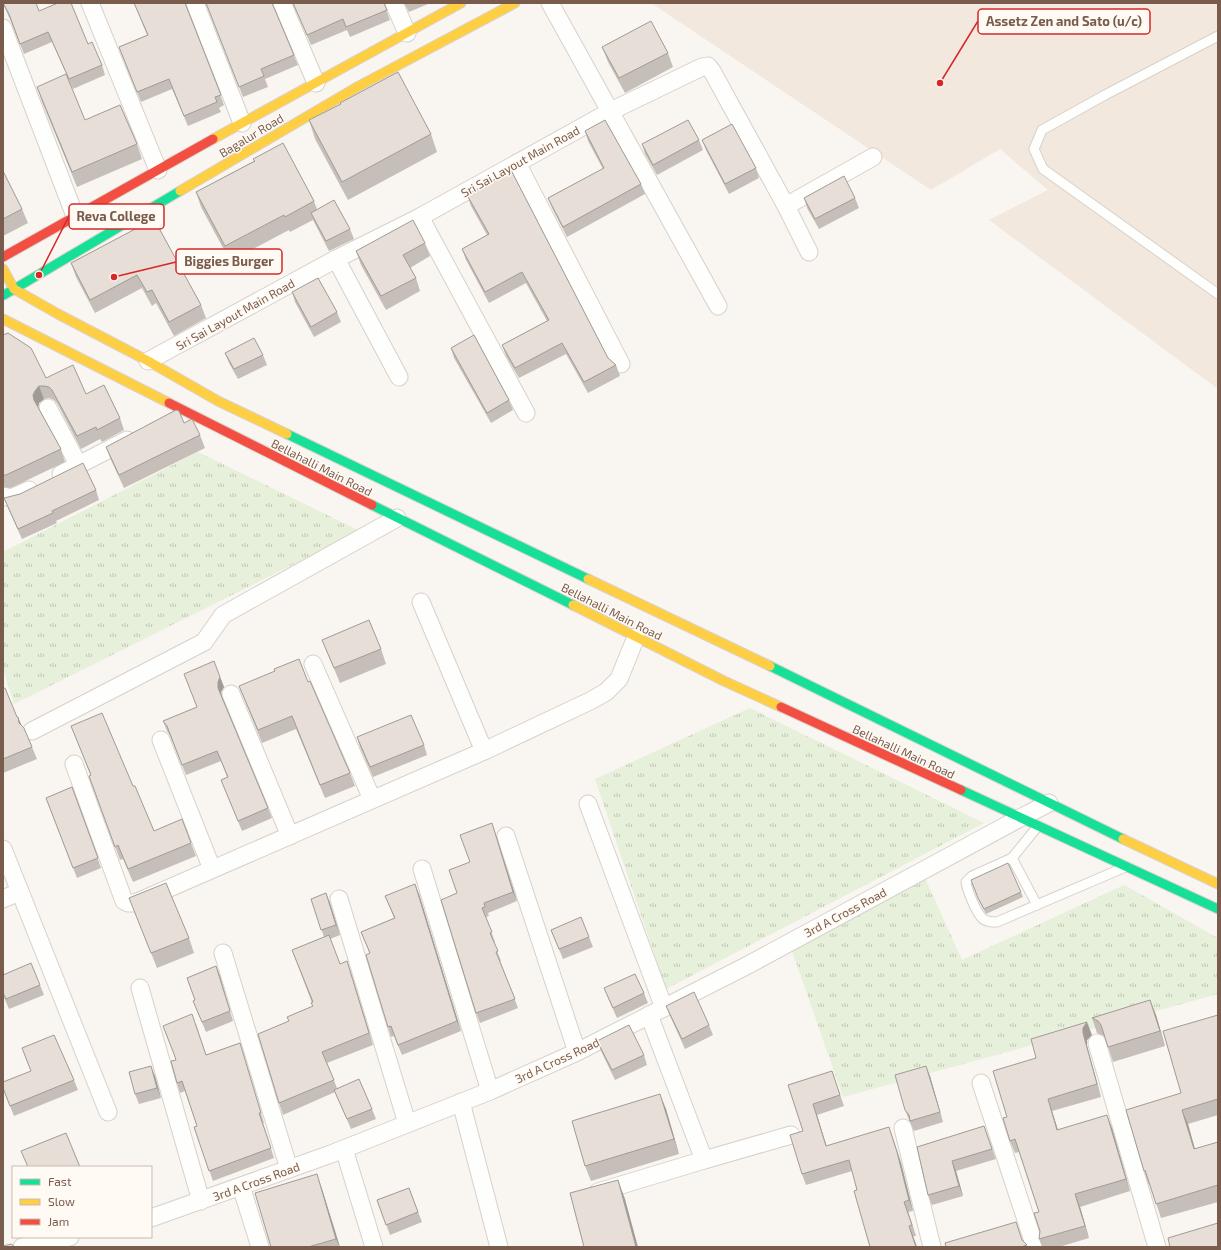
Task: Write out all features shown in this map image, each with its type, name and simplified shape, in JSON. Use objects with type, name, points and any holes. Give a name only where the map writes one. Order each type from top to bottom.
[{"type":"main road","name":"Bagalur Road","points":[[3,257],[242,123],[461,3]]},
{"type":"main road","name":"Bagalur Road","points":[[3,295],[359,86],[515,3]]},
{"type":"main road","points":[[3,269],[14,288]]},
{"type":"main road","name":"Bellahalli Main Road","points":[[14,288],[58,314],[148,361],[218,400],[756,659],[1218,884]]},
{"type":"main road","name":"Bellahalli Main Road","points":[[3,319],[176,414],[397,518],[724,681],[1218,909]]},
{"type":"street","points":[[90,3],[158,170]]},
{"type":"street","points":[[195,3],[242,123]]},
{"type":"street","points":[[282,3],[316,82]]},
{"type":"street","points":[[394,3],[406,33]]},
{"type":"street","points":[[550,3],[718,306]]},
{"type":"street","points":[[3,28],[75,216]]},
{"type":"street","name":"Sri Sai Layout Main Road","points":[[148,361],[336,260],[420,217],[611,111],[702,67],[708,66],[786,206],[809,252]]},
{"type":"street","points":[[786,206],[872,157]]},
{"type":"street","points":[[517,163],[621,364]]},
{"type":"street","points":[[420,217],[526,413]]},
{"type":"street","points":[[336,260],[399,378]]},
{"type":"street","points":[[48,408],[79,466]]},
{"type":"street","points":[[3,496],[11,498],[19,495],[79,466],[141,433]]},
{"type":"street","points":[[32,731],[204,642],[223,615],[397,518]]},
{"type":"street","points":[[421,602],[484,751]]},
{"type":"street","points":[[74,764],[124,901],[128,903],[135,903],[484,751],[590,701],[606,692],[619,679],[636,637]]},
{"type":"street","points":[[313,664],[372,799]]},
{"type":"street","points":[[231,694],[290,836]]},
{"type":"street","points":[[161,740],[212,869]]},
{"type":"street","name":"3rd A Cross Road","points":[[152,1218],[344,1149],[490,1090],[577,1052],[748,965],[1050,803]]},
{"type":"street","points":[[588,804],[664,1008]]},
{"type":"street","points":[[506,836],[577,1052]]},
{"type":"street","points":[[3,849],[108,1112]]},
{"type":"street","points":[[422,869],[490,1090]]},
{"type":"street","points":[[3,899],[20,892]]},
{"type":"street","points":[[340,899],[407,1123]]},
{"type":"street","points":[[223,953],[289,1169]]},
{"type":"street","points":[[140,988],[200,1201]]},
{"type":"street","points":[[649,1015],[704,1160]]},
{"type":"street","points":[[1097,1042],[1156,1244]]},
{"type":"street","points":[[981,1083],[1035,1247]]},
{"type":"street","points":[[461,1102],[499,1247]]},
{"type":"street","points":[[903,1128],[932,1247]]},
{"type":"street","points":[[588,1195],[791,1135]]},
{"type":"street","points":[[344,1149],[374,1247]]},
{"type":"street","points":[[241,1186],[260,1247]]},
{"type":"street","points":[[22,1247],[65,1238]]},
{"type":"lane","points":[[1218,36],[1042,130],[1034,149],[1043,169],[1218,294]]},
{"type":"lane","points":[[1038,826],[1012,858],[972,876],[966,882],[967,889],[982,919],[989,922],[998,922],[1126,866]]},
{"type":"lane","points":[[1012,858],[1037,905]]},
{"type":"shaded area","points":[[651,3],[1218,3],[1218,389],[989,220],[1048,190],[1000,149],[931,190]]},
{"type":"green space","points":[[198,452],[360,531],[14,704],[3,669],[3,552]]},
{"type":"green space","points":[[750,708],[984,823],[666,989],[595,779]]},
{"type":"green space","points":[[924,876],[962,960],[1124,885],[1218,938],[1218,994],[843,1097],[792,951]]},
{"type":"building","points":[[3,3],[36,3],[39,11],[58,3],[71,3],[88,44],[92,42],[102,65],[69,79],[48,32],[20,44],[9,14]]},
{"type":"building","points":[[134,3],[185,3],[221,95],[215,97],[217,102],[184,116],[169,79],[137,92],[119,47],[148,35]]},
{"type":"building","points":[[206,3],[272,3],[294,55],[261,69],[264,76],[239,87]]},
{"type":"building","points":[[293,3],[384,3],[387,10],[346,27],[343,19],[307,35]]},
{"type":"building","points":[[651,21],[668,53],[619,78],[602,47]]},
{"type":"building","points":[[398,72],[431,134],[342,182],[309,120]]},
{"type":"building","points":[[66,74],[85,120],[120,105],[137,144],[72,172],[37,87]]},
{"type":"building","points":[[605,120],[641,184],[563,227],[548,198],[604,168],[585,131]]},
{"type":"building","points":[[688,120],[699,140],[653,165],[642,144]]},
{"type":"building","points":[[732,124],[756,168],[725,184],[702,140]]},
{"type":"building","points":[[283,143],[314,201],[225,246],[196,192],[255,161],[253,159]]},
{"type":"building","points":[[511,170],[608,358],[616,365],[584,382],[562,343],[515,368],[502,345],[549,320],[522,272],[485,292],[462,249],[489,234],[467,195]]},
{"type":"building","points":[[3,171],[22,209],[3,219]]},
{"type":"building","points":[[844,176],[855,198],[815,219],[804,198]]},
{"type":"building","points":[[334,200],[350,229],[326,241],[311,213]]},
{"type":"building","points":[[154,219],[201,305],[169,322],[152,290],[147,292],[137,275],[90,300],[71,263]]},
{"type":"building","points":[[413,220],[425,243],[403,255],[416,278],[381,296],[356,251]]},
{"type":"building","points":[[318,278],[337,312],[311,327],[292,292]]},
{"type":"building","points":[[8,333],[31,348],[46,378],[73,365],[86,394],[104,385],[120,418],[97,430],[96,427],[77,436],[52,390],[49,387],[39,386],[33,395],[34,400],[61,449],[6,475],[3,475],[3,335]]},
{"type":"building","points":[[474,335],[509,400],[487,413],[451,348]]},
{"type":"building","points":[[254,338],[263,355],[234,369],[225,353]]},
{"type":"building","points":[[176,410],[179,411],[184,423],[192,419],[200,435],[119,475],[106,447]]},
{"type":"building","points":[[83,463],[96,490],[52,511],[53,513],[18,529],[4,498],[20,494]]},
{"type":"building","points":[[369,620],[381,649],[334,668],[322,640]]},
{"type":"building","points":[[299,659],[350,773],[320,785],[292,716],[258,730],[239,686]]},
{"type":"building","points":[[214,661],[220,677],[218,688],[268,808],[238,821],[221,780],[228,777],[217,751],[182,765],[167,726],[163,721],[197,707],[184,674]]},
{"type":"building","points":[[3,688],[5,688],[18,717],[19,723],[24,728],[32,747],[3,759]]},
{"type":"building","points":[[102,713],[154,831],[182,819],[191,843],[128,869],[118,845],[115,847],[89,776],[91,775],[71,726]]},
{"type":"building","points":[[411,715],[424,745],[370,767],[357,737]]},
{"type":"building","points":[[72,787],[98,858],[73,868],[46,798]]},
{"type":"building","points":[[492,823],[513,892],[484,903],[485,907],[482,908],[492,932],[490,933],[498,951],[496,952],[515,999],[476,1013],[441,900],[457,893],[449,870],[470,862],[460,835]]},
{"type":"building","points":[[1008,863],[1021,892],[984,909],[971,880]]},
{"type":"building","points":[[166,883],[189,938],[151,953],[129,898]]},
{"type":"building","points":[[415,884],[457,1021],[398,1045],[391,1026],[388,1027],[366,955],[370,953],[361,932],[395,918],[385,896]]},
{"type":"building","points":[[326,893],[336,925],[321,930],[311,899]]},
{"type":"building","points":[[581,917],[589,937],[559,949],[551,930]]},
{"type":"building","points":[[329,935],[340,964],[347,961],[369,1033],[322,1052],[334,1080],[279,1103],[258,1034],[289,1021],[287,1017],[313,1006],[311,1003],[313,1002],[292,950]]},
{"type":"building","points":[[31,963],[40,985],[6,999],[3,993],[3,975]]},
{"type":"building","points":[[216,966],[230,1011],[202,1022],[193,1001],[195,1000],[187,978]]},
{"type":"building","points":[[635,974],[644,993],[613,1008],[604,988]]},
{"type":"building","points":[[694,992],[709,1025],[682,1039],[666,1006]]},
{"type":"building","points":[[1150,1000],[1160,1031],[1108,1047],[1101,1025],[1098,1021],[1092,1018]]},
{"type":"building","points":[[192,1014],[206,1055],[240,1043],[261,1113],[259,1113],[271,1148],[209,1171],[194,1127],[197,1126],[182,1081],[177,1083],[171,1061],[176,1060],[163,1026]]},
{"type":"building","points":[[1218,1015],[1218,1099],[1182,1110],[1194,1149],[1218,1142],[1218,1185],[1156,1204],[1145,1170],[1144,1171],[1126,1110],[1181,1093],[1163,1031]]},
{"type":"building","points":[[1087,1022],[1083,1028],[1083,1033],[1097,1084],[1048,1099],[1057,1130],[1107,1115],[1126,1179],[1075,1194],[1085,1226],[1039,1239],[1040,1231],[1034,1213],[1039,1212],[1015,1139],[1010,1141],[1003,1118],[1007,1117],[993,1071],[1036,1058],[1031,1039]]},
{"type":"building","points":[[629,1025],[644,1055],[612,1070],[597,1041]]},
{"type":"building","points":[[54,1035],[74,1080],[10,1106],[3,1088],[3,1082],[31,1071],[22,1048]]},
{"type":"building","points":[[151,1066],[157,1088],[135,1094],[129,1072]]},
{"type":"building","points":[[926,1066],[940,1112],[910,1121],[909,1115],[905,1110],[895,1075]]},
{"type":"building","points":[[832,1071],[840,1095],[813,1104],[826,1146],[889,1127],[909,1200],[904,1202],[912,1225],[909,1226],[916,1247],[870,1247],[854,1191],[857,1190],[849,1160],[802,1174],[790,1135],[803,1131],[788,1085]]},
{"type":"building","points":[[359,1079],[372,1109],[347,1119],[334,1090]]},
{"type":"building","points":[[660,1094],[674,1139],[585,1166],[572,1121]]},
{"type":"building","points":[[984,1126],[992,1149],[952,1161],[959,1186],[928,1195],[917,1147]]},
{"type":"building","points":[[66,1133],[80,1166],[28,1166],[21,1151]]},
{"type":"building","points":[[317,1174],[336,1239],[308,1247],[271,1247],[255,1193]]},
{"type":"building","points":[[618,1180],[636,1247],[584,1247],[570,1193]]},
{"type":"building","points":[[409,1188],[418,1212],[386,1225],[377,1200]]},
{"type":"building","points":[[1016,1222],[1022,1240],[1027,1245],[1021,1247],[946,1247],[945,1243]]},
{"type":"building","points":[[1218,1223],[1218,1247],[1170,1247],[1168,1238]]},
{"type":"building","points":[[11,1244],[15,1247],[3,1247],[3,1246]]},
{"type":"traffic: fast","points":[[4,295],[180,191]]},
{"type":"traffic: fast","points":[[287,434],[588,579]]},
{"type":"traffic: fast","points":[[372,505],[573,605]]},
{"type":"traffic: fast","points":[[770,666],[1123,839]]},
{"type":"traffic: fast","points":[[961,790],[1218,909]]},
{"type":"traffic: slow","points":[[213,139],[461,3]]},
{"type":"traffic: slow","points":[[180,191],[359,86],[515,3]]},
{"type":"traffic: slow","points":[[3,269],[14,289],[148,361],[218,401],[287,434]]},
{"type":"traffic: slow","points":[[3,319],[169,403]]},
{"type":"traffic: slow","points":[[588,579],[770,666]]},
{"type":"traffic: slow","points":[[573,605],[724,681],[781,707]]},
{"type":"traffic: slow","points":[[1123,839],[1218,884]]},
{"type":"traffic: jam","points":[[3,257],[213,139]]},
{"type":"traffic: jam","points":[[169,403],[372,505]]},
{"type":"traffic: jam","points":[[781,707],[961,790]]},
{"type":"place","name":"Assetz Zen and Sato (u/c)","points":[[940,83]]},
{"type":"place","name":"Reva College","points":[[39,275]]},
{"type":"place","name":"Biggies Burger","points":[[114,277]]}]
